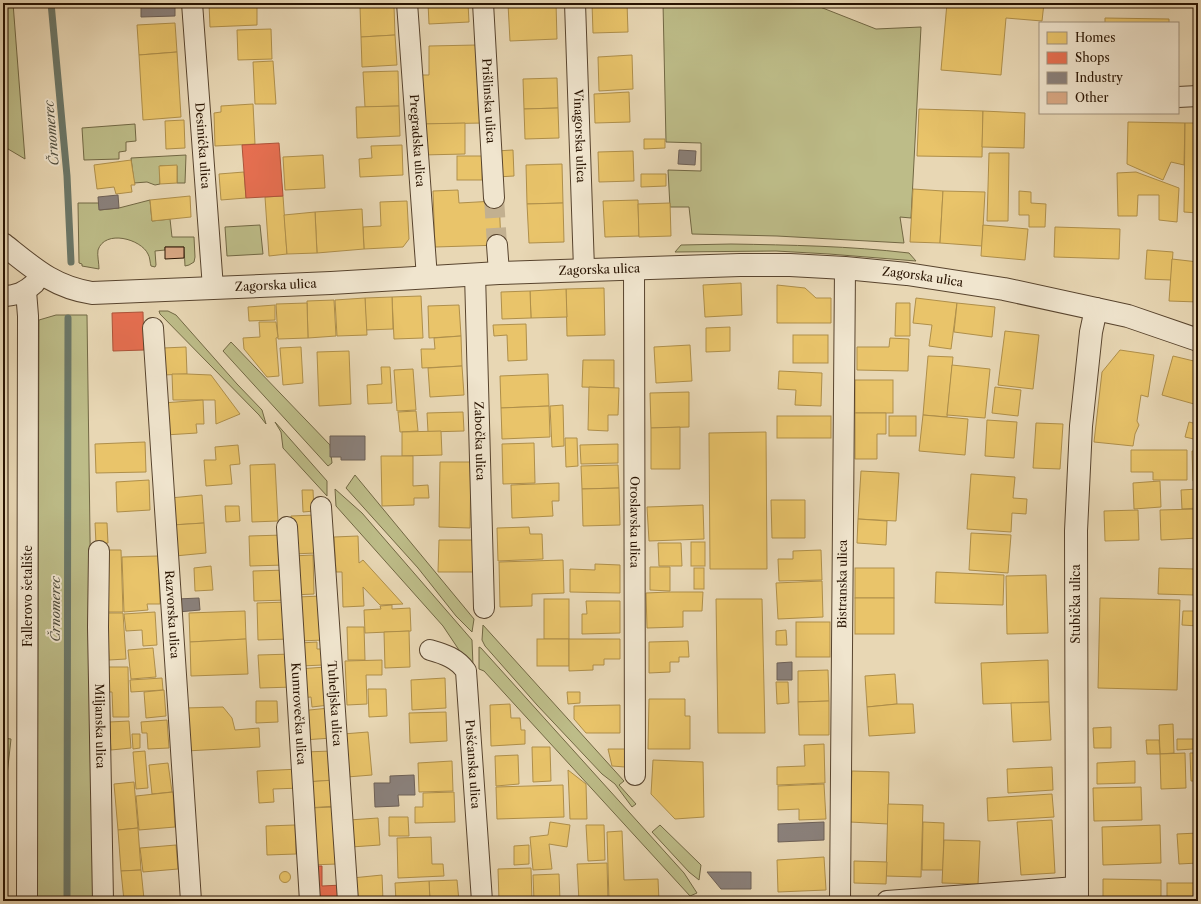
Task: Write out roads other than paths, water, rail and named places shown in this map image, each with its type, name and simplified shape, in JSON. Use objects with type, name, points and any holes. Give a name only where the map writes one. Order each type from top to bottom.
[{"type":"street","name":"Desinićka ulica","points":[[192,3],[213,288]]},
{"type":"street","name":"Pregradska ulica","points":[[407,3],[427,278]]},
{"type":"street","name":"Prišlinska ulica","points":[[483,3],[494,198]]},
{"type":"street","name":"Vinagorska ulica","points":[[574,3],[584,270]]},
{"type":"street","points":[[1179,97],[1198,96]]},
{"type":"street","name":"Zagorska ulica","points":[[3,244],[43,275],[66,287],[92,293],[427,278],[475,274],[634,268],[740,265],[790,265],[845,268],[949,280],[1004,289],[1128,316],[1198,340]]},
{"type":"street","points":[[497,245],[499,273]]},
{"type":"street","name":"Oroslavska ulica","points":[[634,268],[636,775]]},
{"type":"street","name":"Bistranska ulica","points":[[840,901],[845,268]]},
{"type":"street","name":"Zabočka ulica","points":[[475,274],[484,608]]},
{"type":"street","points":[[3,296],[12,296],[26,291],[43,275]]},
{"type":"street","name":"Fallerovo šetalište","points":[[26,291],[28,316],[27,901]]},
{"type":"street","name":"Stubička ulica","points":[[1077,894],[1076,531],[1081,426],[1091,332],[1096,309]]},
{"type":"street","name":"Razvorska ulica","points":[[153,328],[191,901]]},
{"type":"street","name":"Tuheljska ulica","points":[[320,507],[348,901]]},
{"type":"street","name":"Kumrovečka ulica","points":[[287,527],[310,901]]},
{"type":"street","name":"Miljanska ulica","points":[[99,551],[98,627],[103,901]]},
{"type":"street","name":"Pušćanska ulica","points":[[430,650],[447,655],[462,664],[466,670],[482,901]]},
{"type":"street","points":[[886,901],[1077,894]]},
{"type":"waterway","name":"Črnomerec","points":[[51,3],[67,176],[71,262]]},
{"type":"waterway","name":"Črnomerec","points":[[67,901],[68,318]]},
{"type":"tunnel","points":[[494,198],[497,245]]}]
